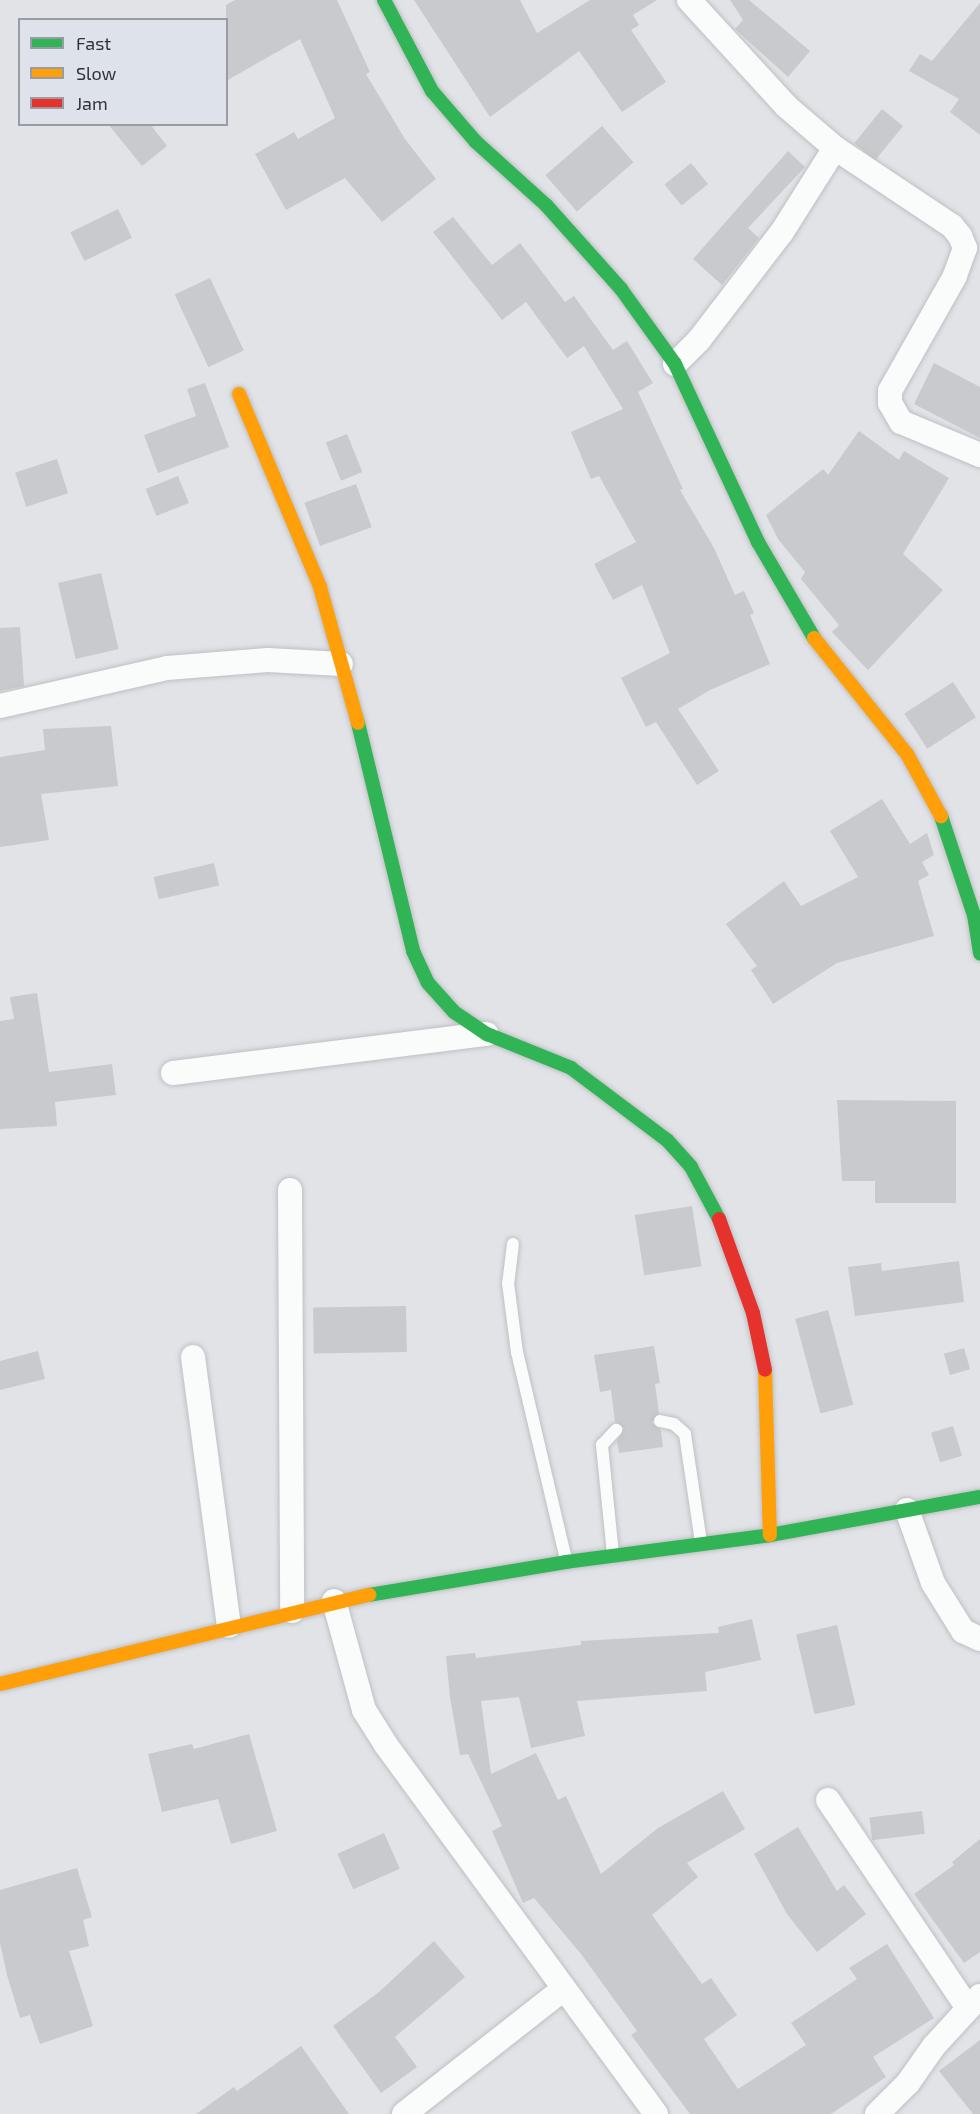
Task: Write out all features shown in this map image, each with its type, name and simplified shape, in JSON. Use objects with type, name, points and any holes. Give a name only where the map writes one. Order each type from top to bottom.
[{"type":"street","points":[[384,0],[432,90],[476,142],[546,205],[621,290],[675,364],[758,542],[815,640],[907,754],[938,806],[975,915],[980,954]]},
{"type":"street","points":[[689,0],[763,84],[836,148],[952,226],[960,236],[965,248],[955,276],[890,391],[890,403],[901,422],[980,455]]},
{"type":"street","points":[[675,364],[699,340],[782,232],[836,148]]},
{"type":"street","points":[[239,394],[320,586],[372,773],[413,951],[428,983],[454,1012],[487,1034],[571,1068],[615,1099],[667,1140],[691,1167],[706,1193],[753,1313],[767,1380],[770,1535]]},
{"type":"street","points":[[0,706],[167,668],[268,660],[340,664]]},
{"type":"street","points":[[173,1073],[487,1034]]},
{"type":"street","points":[[290,1190],[292,1611]]},
{"type":"street","points":[[193,1357],[229,1626]]},
{"type":"street","points":[[0,1684],[334,1601],[566,1562],[770,1535],[980,1497]]},
{"type":"street","points":[[907,1510],[933,1583],[963,1631],[980,1639]]},
{"type":"street","points":[[334,1601],[364,1710],[562,1990],[656,2114]]},
{"type":"street","points":[[828,1800],[974,2002],[908,2083],[877,2114]]},
{"type":"street","points":[[404,2114],[562,1990]]},
{"type":"lane","points":[[513,1244],[508,1283],[517,1352],[566,1562]]},
{"type":"lane","points":[[660,1421],[674,1424],[685,1434],[702,1544]]},
{"type":"lane","points":[[613,1556],[602,1445],[616,1430]]},
{"type":"building","points":[[235,0],[337,0],[370,72],[366,74],[405,139],[436,179],[382,222],[345,178],[286,210],[255,154],[294,132],[298,139],[335,118],[300,39],[228,80],[226,5]]},
{"type":"building","points":[[414,0],[520,0],[537,33],[590,0],[657,0],[633,15],[639,25],[631,30],[666,82],[622,112],[579,51],[490,117]]},
{"type":"building","points":[[730,0],[749,0],[810,51],[788,77],[735,29],[743,20]]},
{"type":"building","points":[[980,3],[980,135],[950,112],[959,99],[909,71],[920,54],[932,61]]},
{"type":"building","points":[[882,109],[903,126],[875,160],[854,143]]},
{"type":"building","points":[[110,126],[152,126],[167,146],[142,166]]},
{"type":"building","points":[[602,126],[633,162],[577,211],[545,175]]},
{"type":"building","points":[[788,151],[805,167],[748,228],[759,238],[722,285],[693,259]]},
{"type":"building","points":[[691,163],[708,184],[682,205],[665,184]]},
{"type":"building","points":[[118,209],[132,238],[84,261],[70,232]]},
{"type":"building","points":[[453,217],[492,265],[520,243],[565,302],[574,296],[613,350],[627,341],[653,383],[638,392],[683,489],[680,490],[714,548],[735,595],[744,591],[754,613],[750,615],[770,664],[710,690],[678,709],[719,771],[697,785],[656,722],[646,727],[621,678],[670,653],[642,585],[613,600],[594,564],[636,542],[599,476],[591,479],[571,432],[623,409],[584,346],[567,358],[526,302],[502,320],[433,232]]},
{"type":"building","points":[[210,278],[244,351],[208,367],[175,294]]},
{"type":"building","points":[[934,363],[980,387],[980,438],[914,404]]},
{"type":"building","points":[[205,383],[229,447],[158,473],[144,435],[196,416],[187,389]]},
{"type":"building","points":[[859,431],[899,460],[904,451],[949,478],[903,554],[943,590],[868,670],[832,632],[839,625],[801,579],[805,572],[778,539],[766,515],[823,469],[828,475]]},
{"type":"building","points":[[347,434],[362,472],[341,481],[326,443]]},
{"type":"building","points":[[57,459],[68,493],[26,507],[15,473]]},
{"type":"building","points":[[178,476],[189,503],[156,516],[146,489]]},
{"type":"building","points":[[356,484],[372,527],[320,546],[304,503]]},
{"type":"building","points":[[101,573],[119,649],[76,659],[58,583]]},
{"type":"building","points":[[20,627],[24,686],[0,691],[0,628]]},
{"type":"building","points":[[953,682],[976,717],[927,749],[904,714]]},
{"type":"building","points":[[111,726],[118,786],[41,794],[49,840],[0,847],[0,757],[45,750],[43,729]]},
{"type":"building","points":[[882,799],[910,844],[927,833],[934,855],[922,862],[929,875],[918,881],[934,936],[837,963],[773,1004],[751,970],[757,966],[726,924],[784,881],[801,906],[858,877],[830,831]]},
{"type":"building","points":[[214,863],[219,885],[159,899],[154,877]]},
{"type":"building","points":[[37,993],[49,1072],[112,1064],[116,1095],[55,1102],[57,1126],[0,1129],[0,1021],[14,1019],[10,997]]},
{"type":"building","points":[[837,1100],[956,1101],[956,1203],[875,1203],[875,1181],[842,1181]]},
{"type":"building","points":[[692,1206],[702,1266],[644,1275],[635,1215]]},
{"type":"building","points":[[959,1261],[964,1302],[855,1316],[848,1267],[881,1263],[882,1271]]},
{"type":"building","points":[[406,1306],[407,1352],[314,1354],[313,1308]]},
{"type":"building","points":[[828,1310],[853,1405],[821,1413],[795,1319]]},
{"type":"building","points":[[654,1346],[660,1383],[655,1384],[659,1413],[652,1423],[661,1430],[663,1447],[619,1453],[617,1441],[624,1428],[615,1422],[611,1390],[600,1392],[594,1355]]},
{"type":"building","points":[[964,1348],[970,1369],[950,1375],[944,1354]]},
{"type":"building","points":[[38,1351],[45,1379],[0,1390],[0,1361]]},
{"type":"building","points":[[953,1426],[962,1456],[940,1462],[931,1433]]},
{"type":"building","points":[[752,1619],[761,1660],[705,1672],[707,1691],[577,1701],[585,1736],[531,1748],[519,1697],[481,1701],[491,1774],[536,1753],[558,1800],[566,1796],[601,1874],[658,1828],[723,1791],[745,1829],[687,1863],[698,1877],[652,1915],[702,1984],[711,1978],[737,2015],[704,2039],[738,2089],[806,2045],[791,2023],[857,1979],[849,1968],[887,1944],[934,2018],[873,2057],[886,2077],[831,2114],[690,2114],[631,2035],[637,2031],[581,1954],[534,1898],[523,1903],[492,1831],[502,1826],[468,1754],[460,1755],[450,1697],[446,1656],[475,1653],[476,1658],[581,1645],[581,1641],[719,1633],[718,1627]]},
{"type":"building","points":[[837,1625],[855,1705],[815,1714],[796,1634]]},
{"type":"building","points":[[249,1734],[277,1831],[231,1844],[218,1799],[162,1812],[148,1754],[192,1744],[194,1749]]},
{"type":"building","points":[[922,1811],[925,1834],[872,1840],[869,1817]]},
{"type":"building","points":[[798,1827],[837,1891],[844,1885],[866,1914],[817,1952],[787,1914],[754,1854]]},
{"type":"building","points":[[384,1833],[400,1869],[353,1889],[337,1854]]},
{"type":"building","points":[[980,1839],[980,1952],[964,1963],[914,1894],[954,1865],[952,1862]]},
{"type":"building","points":[[77,1868],[92,1917],[83,1920],[89,1946],[69,1951],[93,2026],[40,2044],[30,2015],[20,2018],[7,1975],[0,1943],[0,1890]]},
{"type":"building","points":[[434,1941],[465,1977],[395,2037],[417,2067],[381,2093],[333,2026],[379,1992]]},
{"type":"building","points":[[980,2040],[980,2114],[973,2114],[939,2071]]},
{"type":"building","points":[[301,2046],[349,2114],[196,2114],[234,2087],[237,2091]]},
{"type":"traffic: fast","points":[[384,0],[432,91],[476,142],[546,205],[621,289],[675,364],[758,542],[814,638]]},
{"type":"traffic: fast","points":[[358,723],[413,951],[428,983],[454,1012],[487,1034],[571,1068],[667,1140],[691,1167],[719,1219]]},
{"type":"traffic: fast","points":[[941,816],[974,915],[980,954]]},
{"type":"traffic: fast","points":[[369,1595],[566,1562],[770,1535],[980,1497]]},
{"type":"traffic: slow","points":[[239,394],[320,587],[358,723]]},
{"type":"traffic: slow","points":[[814,638],[907,754],[941,816]]},
{"type":"traffic: slow","points":[[765,1370],[770,1535]]},
{"type":"traffic: slow","points":[[0,1684],[369,1595]]},
{"type":"traffic: jam","points":[[719,1219],[753,1313],[765,1370]]}]
